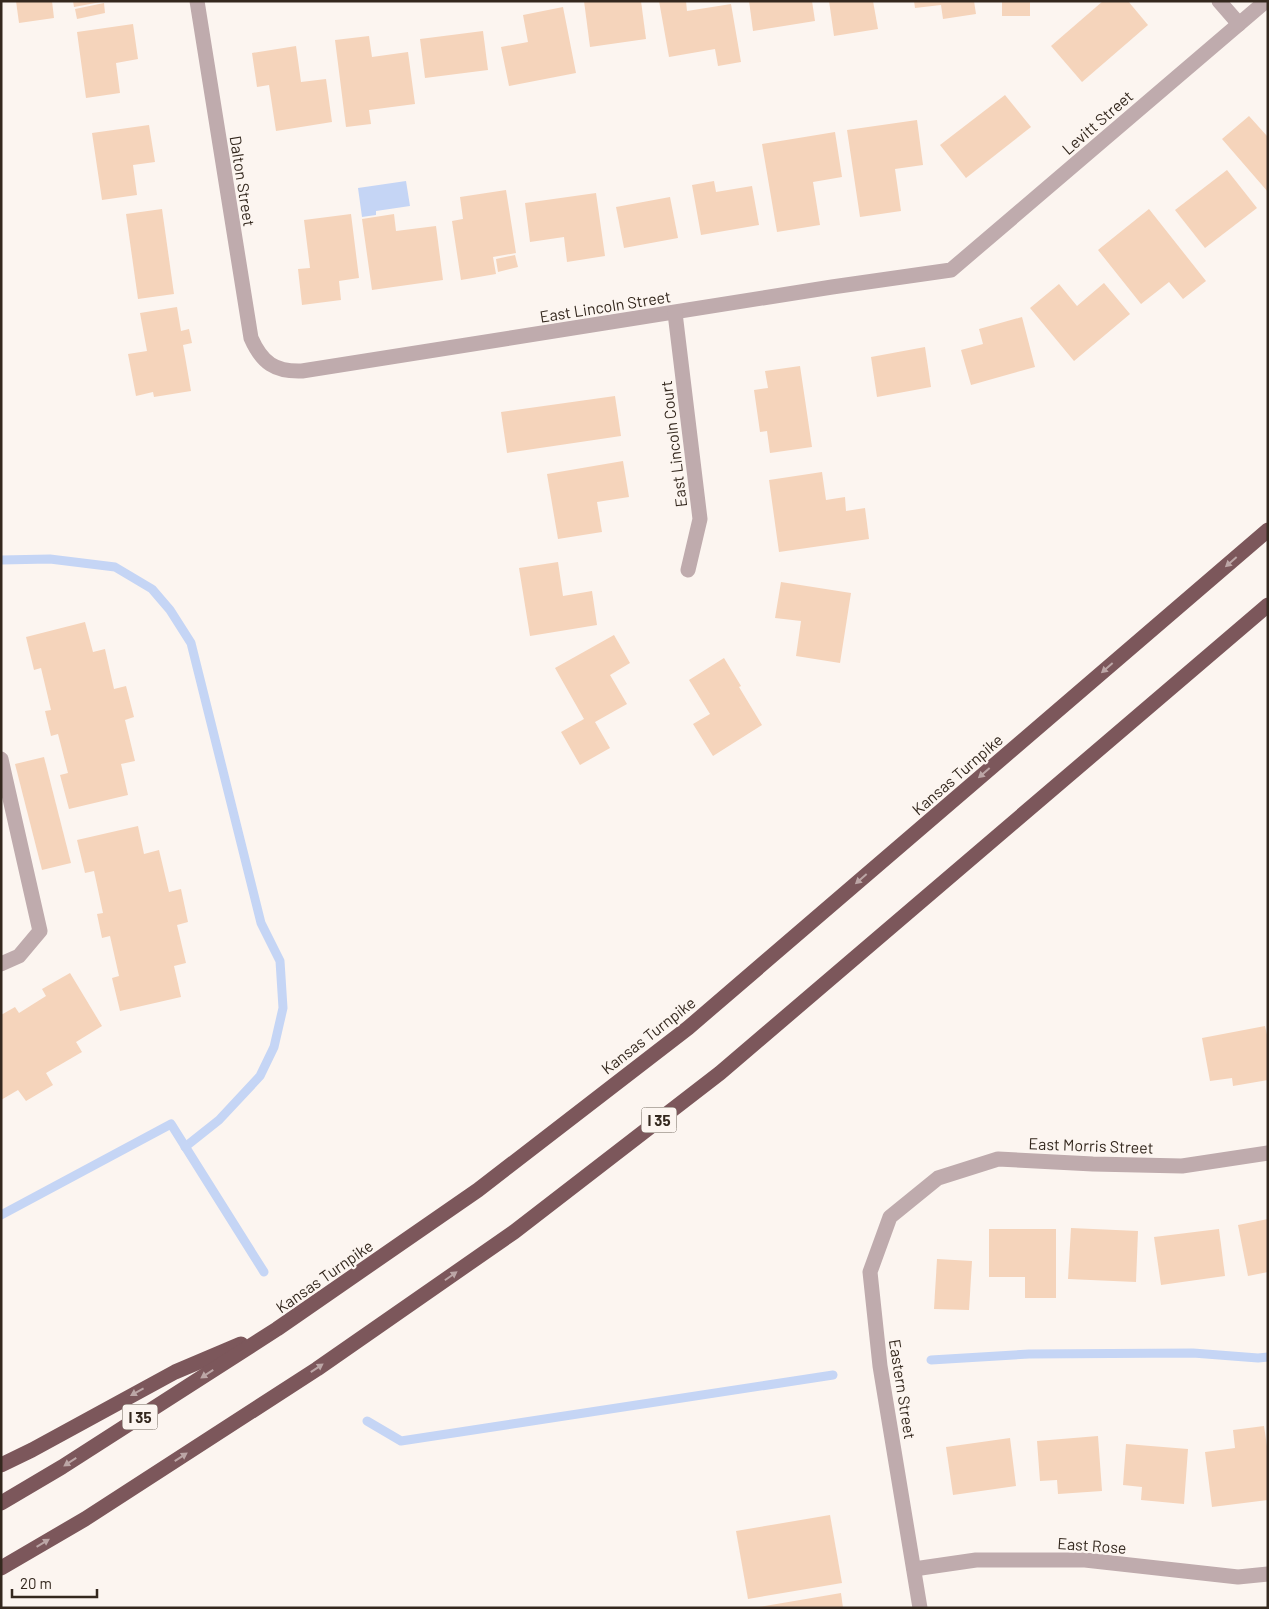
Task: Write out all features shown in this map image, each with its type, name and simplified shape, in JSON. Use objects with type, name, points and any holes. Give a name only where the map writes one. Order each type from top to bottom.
[{"type":"highway","name":"Kansas Turnpike","points":[[1,1504],[277,1329],[478,1190],[688,1028],[1268,530]]},
{"type":"highway","name":"I 35","points":[[1,1568],[85,1519],[317,1369],[514,1232],[720,1073],[1268,606]]},
{"type":"highway","points":[[1,1465],[175,1372],[277,1329]]},
{"type":"street","name":"Dalton Street","points":[[197,1],[249,328],[256,349],[265,362]]},
{"type":"street","points":[[1219,1],[1238,24]]},
{"type":"street","name":"Levitt Street","points":[[951,270],[1266,1]]},
{"type":"street","name":"East Lincoln Street","points":[[265,362],[282,370],[302,371],[951,270]]},
{"type":"street","name":"East Lincoln Court","points":[[675,313],[700,519],[688,570]]},
{"type":"street","points":[[1,759],[40,931],[19,956],[1,964]]},
{"type":"street","name":"East Morris Street","points":[[921,1192],[938,1178],[998,1159],[1182,1166],[1268,1153]]},
{"type":"street","name":"Eastern Street","points":[[920,1608],[880,1366],[870,1272],[890,1217],[921,1192]]},
{"type":"street","name":"East Rose","points":[[914,1569],[976,1560],[1085,1560],[1238,1577],[1268,1574]]},
{"type":"water","points":[[406,181],[410,206],[376,211],[376,215],[362,217],[358,188]]},
{"type":"building","points":[[16,1],[52,1],[54,18],[19,23]]},
{"type":"building","points":[[73,1],[101,1],[101,2],[74,7]]},
{"type":"building","points":[[584,1],[641,1],[646,39],[590,47]]},
{"type":"building","points":[[659,1],[686,1],[687,11],[731,4],[741,62],[718,66],[715,49],[669,57]]},
{"type":"building","points":[[749,1],[812,1],[815,21],[753,31]]},
{"type":"building","points":[[829,1],[873,1],[878,29],[834,36]]},
{"type":"building","points":[[914,1],[974,1],[976,14],[943,19],[941,5],[915,8]]},
{"type":"building","points":[[1002,1],[1030,1],[1030,16],[1002,16]]},
{"type":"building","points":[[1103,1],[1128,1],[1148,25],[1082,82],[1051,46]]},
{"type":"building","points":[[104,3],[105,13],[77,19],[75,9]]},
{"type":"building","points":[[563,7],[576,73],[509,86],[501,47],[528,42],[523,15]]},
{"type":"building","points":[[133,24],[138,59],[116,63],[120,93],[86,98],[77,32]]},
{"type":"building","points":[[483,31],[488,70],[425,78],[420,39]]},
{"type":"building","points":[[369,36],[372,57],[408,52],[415,104],[369,110],[371,124],[346,127],[335,40]]},
{"type":"building","points":[[296,46],[301,82],[326,79],[332,122],[276,131],[269,85],[257,87],[252,53]]},
{"type":"building","points":[[1005,95],[1031,127],[966,178],[940,145]]},
{"type":"building","points":[[1249,116],[1268,135],[1268,192],[1222,139]]},
{"type":"building","points":[[917,120],[923,165],[895,169],[901,211],[860,217],[847,130]]},
{"type":"building","points":[[149,125],[155,162],[133,165],[137,195],[102,200],[92,133]]},
{"type":"building","points":[[835,132],[842,177],[813,182],[820,225],[777,232],[762,144]]},
{"type":"building","points":[[1227,170],[1257,208],[1205,248],[1175,210]]},
{"type":"building","points":[[714,181],[716,192],[752,186],[759,225],[701,235],[692,185]]},
{"type":"building","points":[[506,190],[516,253],[493,257],[496,274],[461,280],[452,221],[463,219],[460,197]]},
{"type":"building","points":[[596,193],[605,256],[567,262],[564,237],[530,242],[525,203]]},
{"type":"building","points":[[670,197],[678,238],[624,248],[616,207]]},
{"type":"building","points":[[162,209],[174,294],[138,299],[126,214]]},
{"type":"building","points":[[1149,209],[1206,281],[1183,299],[1169,282],[1141,304],[1098,250]]},
{"type":"building","points":[[351,214],[359,278],[339,281],[341,300],[302,305],[298,269],[310,268],[304,220]]},
{"type":"building","points":[[394,214],[396,231],[436,226],[443,280],[372,290],[362,219]]},
{"type":"building","points":[[515,255],[518,267],[498,272],[496,259]]},
{"type":"building","points":[[1104,283],[1130,314],[1074,361],[1030,308],[1059,284],[1077,306]]},
{"type":"building","points":[[177,307],[181,331],[189,329],[192,343],[183,345],[191,391],[154,397],[153,392],[136,396],[128,354],[147,351],[140,313]]},
{"type":"building","points":[[1022,317],[1035,367],[971,385],[961,350],[983,344],[979,329]]},
{"type":"building","points":[[925,347],[931,387],[877,397],[871,357]]},
{"type":"building","points":[[800,366],[812,447],[770,453],[767,431],[760,432],[754,390],[768,388],[765,371]]},
{"type":"building","points":[[615,396],[621,436],[507,453],[501,412]]},
{"type":"building","points":[[623,461],[629,497],[597,502],[602,532],[558,539],[547,474]]},
{"type":"building","points":[[822,472],[826,500],[845,497],[846,511],[865,508],[869,539],[779,552],[769,480]]},
{"type":"building","points":[[558,562],[563,596],[592,591],[597,625],[530,636],[519,568]]},
{"type":"building","points":[[781,582],[851,593],[840,663],[796,656],[801,621],[775,618]]},
{"type":"building","points":[[85,622],[93,652],[105,649],[114,689],[126,686],[134,717],[125,720],[135,761],[121,764],[128,795],[69,809],[60,775],[68,773],[58,734],[51,736],[45,711],[51,710],[41,668],[34,670],[26,637]]},
{"type":"building","points":[[614,635],[630,663],[610,675],[627,704],[595,722],[610,748],[580,765],[561,732],[584,719],[555,668]]},
{"type":"building","points":[[724,658],[762,725],[713,756],[693,724],[710,714],[689,680]]},
{"type":"building","points":[[44,757],[71,863],[42,870],[15,764]]},
{"type":"building","points":[[138,826],[144,854],[159,850],[169,892],[181,889],[188,922],[177,925],[186,963],[174,966],[181,997],[120,1011],[112,978],[119,976],[110,936],[102,938],[97,914],[103,913],[94,871],[85,873],[77,840]]},
{"type":"building","points":[[70,973],[102,1026],[76,1042],[82,1052],[46,1073],[53,1085],[26,1101],[18,1090],[1,1100],[1,1015],[15,1007],[19,1013],[46,996],[42,989]]},
{"type":"building","points":[[1265,1026],[1268,1039],[1268,1080],[1233,1086],[1232,1078],[1210,1081],[1202,1038]]},
{"type":"building","points":[[1268,1219],[1268,1272],[1248,1276],[1238,1225]]},
{"type":"building","points":[[1071,1228],[1138,1231],[1136,1282],[1068,1279]]},
{"type":"building","points":[[989,1229],[1056,1229],[1056,1298],[1025,1298],[1025,1277],[989,1277]]},
{"type":"building","points":[[1219,1229],[1225,1276],[1161,1285],[1154,1237]]},
{"type":"building","points":[[937,1259],[972,1261],[969,1310],[934,1309]]},
{"type":"building","points":[[1264,1426],[1268,1453],[1268,1500],[1212,1507],[1205,1452],[1235,1448],[1233,1430]]},
{"type":"building","points":[[1098,1436],[1102,1491],[1058,1494],[1057,1480],[1040,1481],[1037,1441]]},
{"type":"building","points":[[1010,1438],[1016,1486],[953,1495],[946,1447]]},
{"type":"building","points":[[1126,1444],[1188,1449],[1184,1504],[1141,1500],[1142,1487],[1123,1485]]},
{"type":"building","points":[[830,1515],[842,1583],[748,1599],[736,1531]]},
{"type":"building","points":[[841,1593],[843,1608],[759,1608],[759,1607]]},
{"type":"waterway","points":[[1,560],[50,559],[115,567],[152,589],[170,610],[191,643],[261,923],[280,961],[283,1008],[274,1047],[260,1076],[219,1120],[185,1147]]},
{"type":"waterway","points":[[1,1215],[171,1124],[264,1272]]},
{"type":"waterway","points":[[931,1360],[1029,1354],[1193,1353],[1258,1358],[1268,1357]]},
{"type":"waterway","points":[[367,1421],[401,1441],[833,1375]]}]
